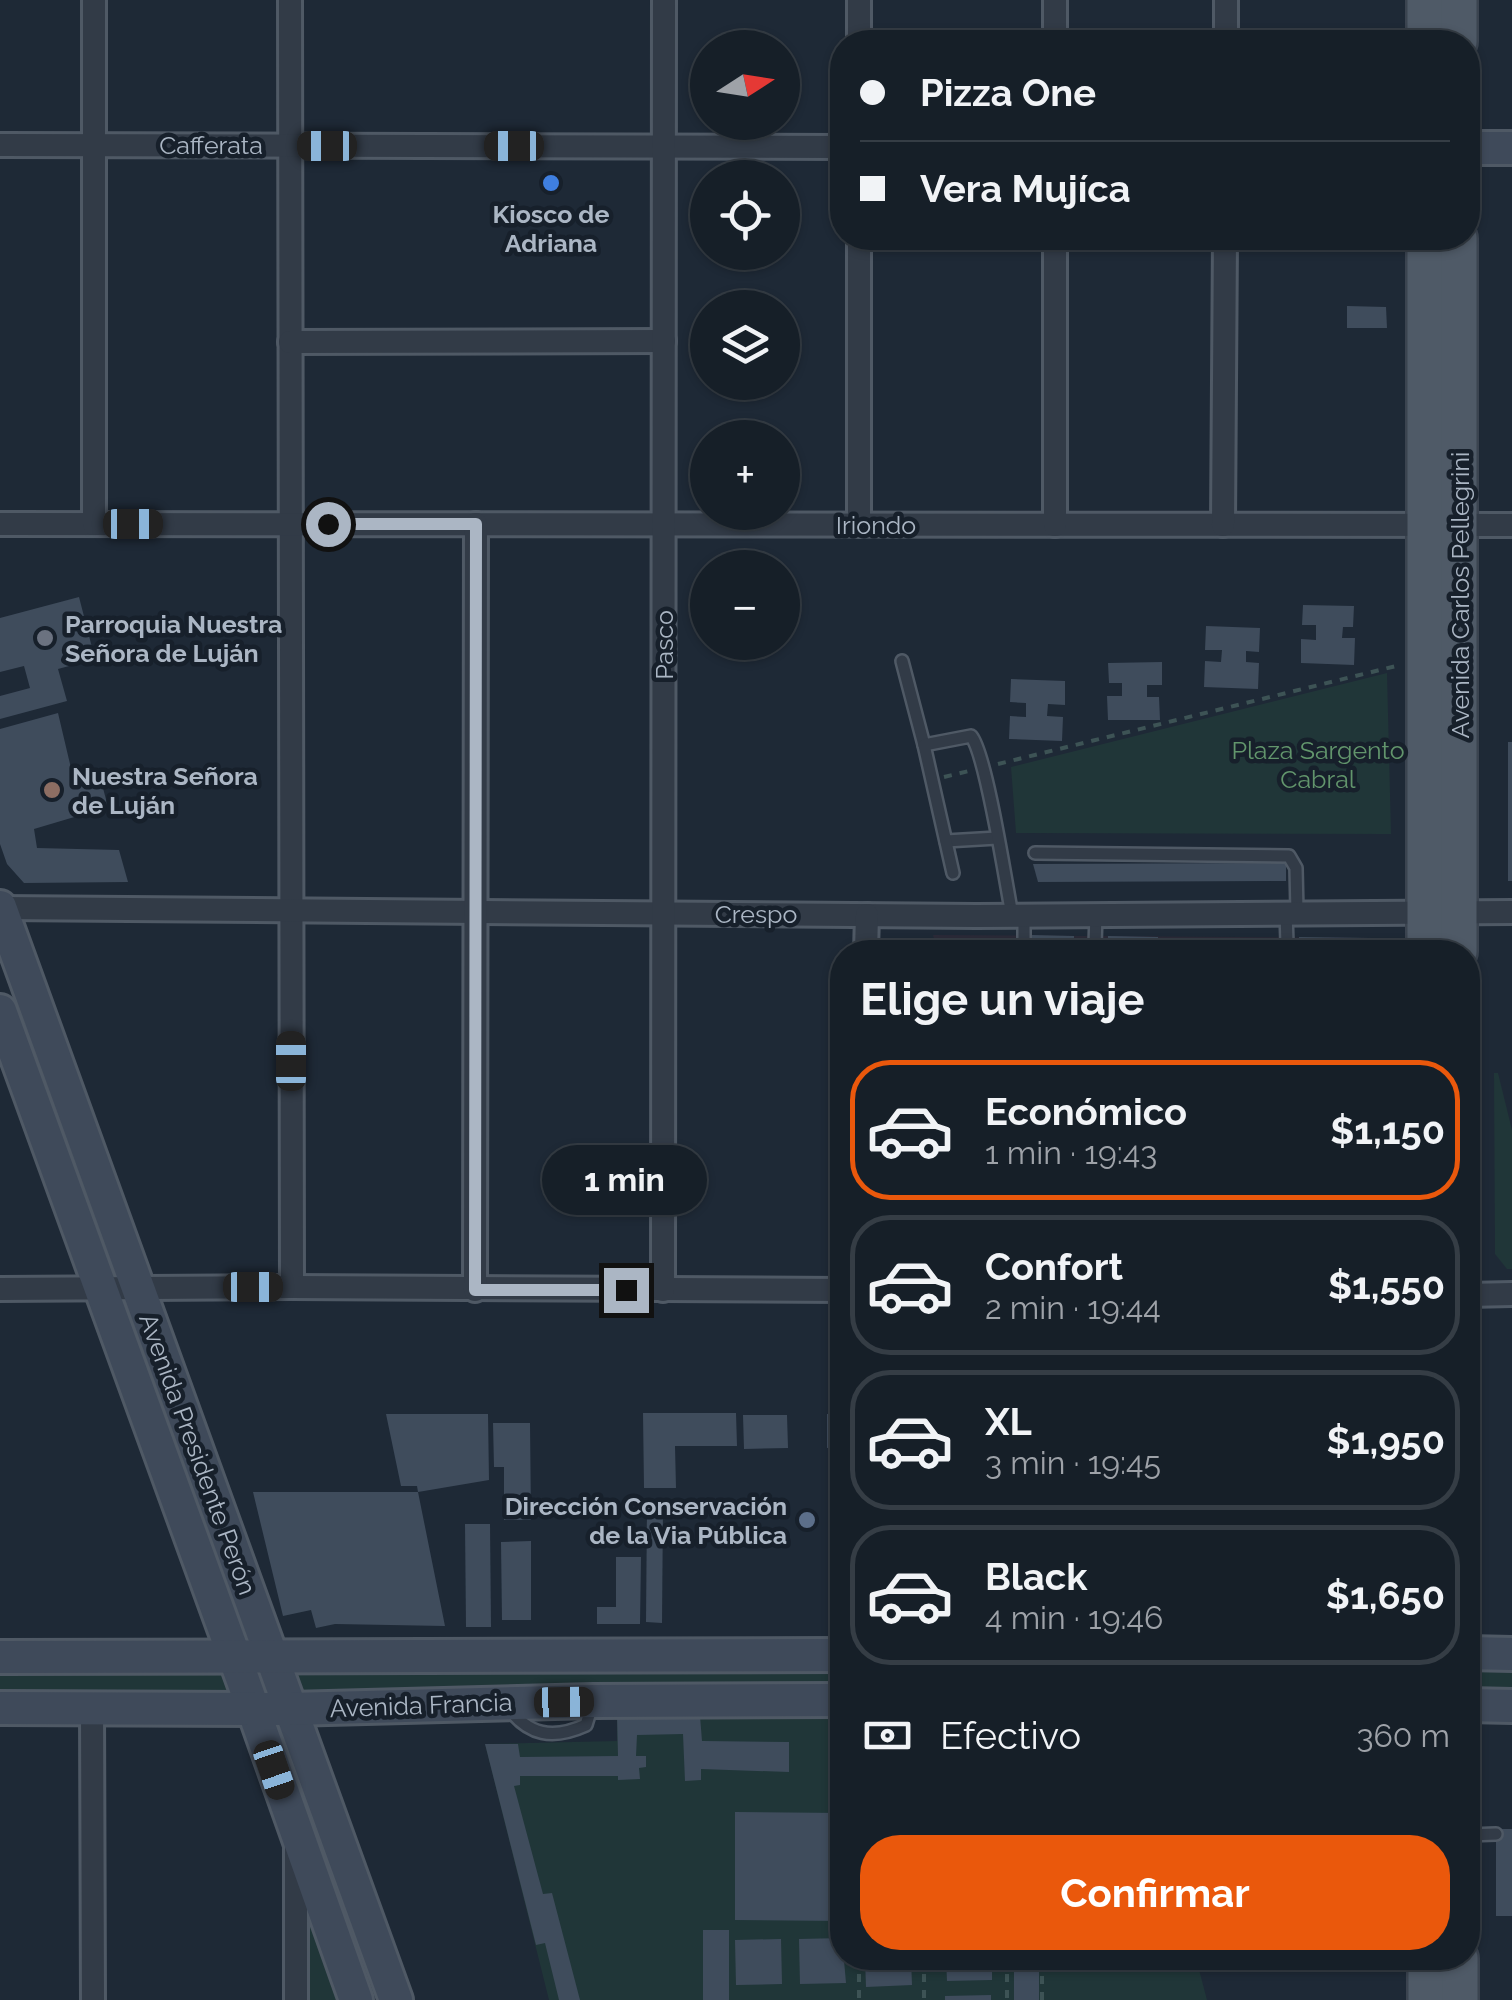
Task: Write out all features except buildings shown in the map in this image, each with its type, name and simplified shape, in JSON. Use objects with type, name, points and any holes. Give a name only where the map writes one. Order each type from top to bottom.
[{"type":"main road","points":[[1424,0],[1424,30]]},
{"type":"main road","points":[[1460,0],[1460,30]]},
{"type":"main road","points":[[1480,148],[1512,148]]},
{"type":"main road","name":"Avenida Carlos Pellegrini","points":[[1426,250],[1442,525],[1425,659],[1429,927]]},
{"type":"main road","name":"Avenida Carlos Pellegrini","points":[[1429,927],[1442,525],[1459,250]]},
{"type":"main road","name":"Avenida Presidente Perón","points":[[0,908],[396,2000]]},
{"type":"main road","name":"Avenida Presidente Perón","points":[[0,1012],[356,2000]]},
{"type":"main road","points":[[1480,1654],[1512,1654]]},
{"type":"main road","name":"Avenida Francia","points":[[0,1657],[830,1655]]},
{"type":"main road","points":[[480,1656],[489,1665],[492,1685],[486,1703]]},
{"type":"main road","name":"Avenida Francia","points":[[0,1708],[290,1709],[830,1700]]},
{"type":"main road","points":[[1480,1706],[1512,1706]]},
{"type":"main road","points":[[1426,1970],[1426,2000]]},
{"type":"main road","points":[[1460,1970],[1460,2000]]},
{"type":"street","points":[[94,0],[94,524]]},
{"type":"street","points":[[290,0],[292,1287]]},
{"type":"street","name":"Pasco","points":[[663,1290],[664,0]]},
{"type":"street","points":[[859,30],[860,0]]},
{"type":"street","points":[[1055,0],[1055,30]]},
{"type":"street","points":[[1226,0],[1226,30]]},
{"type":"street","name":"Cafferata","points":[[0,145],[830,147]]},
{"type":"street","points":[[858,525],[859,250]]},
{"type":"street","points":[[1054,525],[1055,250]]},
{"type":"street","points":[[1223,525],[1225,250]]},
{"type":"street","points":[[290,342],[664,342]]},
{"type":"street","name":"Iriondo","points":[[0,524],[1512,525]]},
{"type":"street","points":[[475,1290],[476,524]]},
{"type":"street","name":"Crespo","points":[[0,908],[867,915],[1292,912],[1429,927],[1512,912]]},
{"type":"street","points":[[866,940],[867,915]]},
{"type":"street","points":[[0,1289],[830,1290]]},
{"type":"street","points":[[1480,1295],[1512,1294]]},
{"type":"street","points":[[92,1708],[93,2000]]},
{"type":"street","points":[[296,1831],[296,2000]]},
{"type":"lane","points":[[902,661],[953,873]]},
{"type":"lane","points":[[924,745],[971,736],[976,741],[1022,940]]},
{"type":"lane","points":[[946,841],[997,838]]},
{"type":"lane","points":[[1034,853],[1289,856],[1296,868],[1288,940]]},
{"type":"lane","points":[[1095,940],[1096,914]]},
{"type":"lane","points":[[1480,1834],[1496,1834]]},
{"type":"path","points":[[942,778],[1425,659]]},
{"type":"path","points":[[1406,940],[1429,927]]},
{"type":"path","points":[[859,1970],[859,2000]]},
{"type":"path","points":[[924,1970],[924,2000]]},
{"type":"path","points":[[1007,1970],[1008,2000]]},
{"type":"path","points":[[1042,1970],[1042,2000]]},
{"type":"shaded area","points":[[933,935],[1373,938],[1373,940],[934,940]]},
{"type":"green space","name":"Plaza Sargento Cabral","points":[[1387,673],[1391,834],[1016,833],[1011,767]]},
{"type":"green space","points":[[1494,1073],[1498,1073],[1512,1130],[1512,1269],[1507,1269],[1495,1254]]},
{"type":"green space","points":[[1480,1653],[1512,1654],[1512,1706],[1480,1705]]},
{"type":"green space","points":[[830,1655],[830,1700],[0,1708],[0,1657]]},
{"type":"green space","points":[[617,1715],[830,1718],[830,1970],[1199,1970],[1207,2000],[549,2000],[485,1744],[617,1741]]},
{"type":"green space","points":[[305,1910],[310,1910],[345,2000],[303,2000]]},
{"type":"place","name":"Kiosco de Adriana","points":[[551,183]]},
{"type":"place","name":"Parroquia Nuestra Señora de Luján","points":[[45,638]]},
{"type":"place","name":"Nuestra Señora de Luján","points":[[52,790]]},
{"type":"place","name":"Dirección Conservación de la Via Pública","points":[[807,1520]]},
{"type":"route","points":[[328,524],[476,524],[475,1290],[626,1290]]}]
